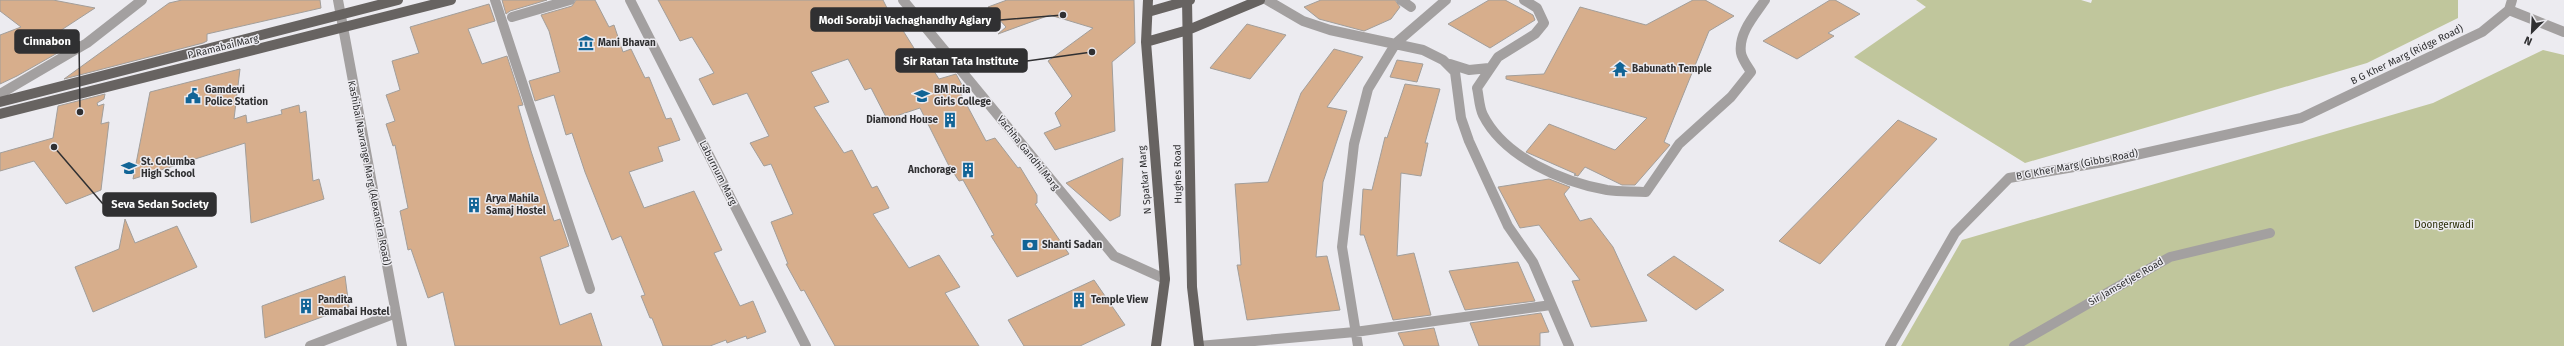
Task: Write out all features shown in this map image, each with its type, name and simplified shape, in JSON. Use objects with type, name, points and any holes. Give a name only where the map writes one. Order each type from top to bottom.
[{"type":"main road","name":"P Ramabai Marg","points":[[0,102],[150,65],[398,0]]},
{"type":"main road","name":"P Ramabai Marg","points":[[0,114],[451,0]]},
{"type":"main road","name":"N Spatkar Marg","points":[[1148,0],[1146,42],[1165,279],[1156,346]]},
{"type":"main road","points":[[1148,12],[1188,0]]},
{"type":"main road","name":"Hughes Road","points":[[1188,0],[1192,287],[1199,346]]},
{"type":"main road","points":[[1146,42],[1188,30],[1260,0]]},
{"type":"main road","points":[[148,77],[150,65]]},
{"type":"street","name":"Kashibai Navrange Marg (Alexandra Road)","points":[[338,0],[402,346]]},
{"type":"street","points":[[495,0],[590,289]]},
{"type":"street","points":[[512,18],[570,0]]},
{"type":"street","name":"Laburnum Marg","points":[[630,0],[806,346]]},
{"type":"street","points":[[1267,0],[1303,21],[1330,30],[1396,42],[1423,50],[1460,69],[1473,71],[1489,68]]},
{"type":"street","points":[[1401,0],[1410,7]]},
{"type":"street","points":[[1358,346],[1342,247],[1354,144],[1368,89],[1396,42],[1446,0]]},
{"type":"street","points":[[1524,0],[1534,4],[1542,14],[1544,23],[1538,33],[1498,57],[1489,68],[1477,88],[1482,113],[1500,139],[1534,163],[1574,181],[1603,189],[1646,192],[1664,162],[1692,130],[1742,88],[1751,72],[1742,53],[1746,27],[1765,0]]},
{"type":"street","points":[[2512,0],[2510,10],[2564,32]]},
{"type":"street","points":[[0,94],[87,43],[143,1]]},
{"type":"street","name":"Vachha Gandhi Marg","points":[[907,1],[1114,256],[1127,264],[1165,279]]},
{"type":"street","name":"B G Kher Marg (Ridge Road)","points":[[2301,118],[2482,32],[2510,10]]},
{"type":"street","points":[[1443,60],[1455,72],[1461,118],[1469,141],[1486,174],[1508,226],[1533,262],[1568,346]]},
{"type":"street","name":"B G Kher Marg (Gibbs Road)","points":[[1890,346],[1955,234],[2009,178],[2109,161],[2301,118]]},
{"type":"street","name":"Sir Jamsetjee Road","points":[[2014,346],[2170,257],[2270,233]]},
{"type":"street","points":[[1199,346],[1355,332],[1550,305]]},
{"type":"street","points":[[310,346],[396,313]]},
{"type":"green space","points":[[1916,0],[2081,0],[2091,3],[2092,0],[2458,0],[2458,18],[2367,63],[2025,163],[1854,57],[1926,7]]},
{"type":"green space","name":"Doongerwadi","points":[[2543,50],[2564,55],[2564,346],[1901,346],[1962,240],[2433,103]]},
{"type":"building","points":[[0,0],[53,0],[95,8],[43,42],[61,51],[0,84],[0,35],[21,27],[0,11]]},
{"type":"building","points":[[182,0],[320,0],[321,8],[207,34],[207,41],[203,43],[64,79],[169,3]]},
{"type":"building","points":[[502,0],[547,0],[510,11],[506,14]]},
{"type":"building","points":[[576,0],[595,0],[609,27],[614,25],[623,52],[631,49],[645,78],[649,77],[666,119],[671,118],[680,140],[658,147],[663,161],[629,172],[644,208],[694,191],[722,250],[714,253],[740,306],[753,301],[766,332],[747,339],[746,336],[727,343],[726,340],[710,346],[663,346],[652,318],[650,318],[641,296],[645,295],[621,236],[612,240],[585,172],[572,133],[566,135],[554,95],[535,101],[529,81],[560,72],[549,31],[541,15],[572,6]]},
{"type":"building","points":[[658,0],[883,0],[894,22],[897,21],[917,53],[922,52],[939,79],[956,74],[966,92],[961,94],[986,141],[995,138],[1018,168],[1020,167],[1037,195],[1037,203],[1035,204],[1069,254],[1017,277],[991,236],[994,235],[963,180],[959,181],[949,166],[920,108],[887,119],[871,88],[865,90],[848,59],[811,72],[829,102],[814,107],[844,153],[852,150],[872,188],[877,186],[889,208],[873,214],[909,268],[939,255],[960,287],[945,293],[979,346],[835,346],[804,290],[801,291],[786,264],[788,264],[771,222],[793,214],[771,164],[764,166],[750,143],[769,136],[747,93],[713,105],[699,79],[714,73],[692,37],[680,41]]},
{"type":"building","points":[[1007,0],[1134,0],[1135,43],[1112,62],[1115,131],[1055,150],[1044,133],[1061,126],[1055,113],[1072,96],[1048,61],[1093,28],[1050,15],[998,34],[1006,27],[988,7]]},
{"type":"building","points":[[1321,0],[1395,0],[1400,7],[1391,19],[1364,31],[1319,19],[1304,7]]},
{"type":"building","points":[[1489,0],[1505,0],[1533,15],[1535,20],[1490,48],[1448,24]]},
{"type":"building","points":[[1693,0],[1705,0],[1734,16],[1709,31],[1664,142],[1670,145],[1635,185],[1622,185],[1585,167],[1578,176],[1574,175],[1576,174],[1526,152],[1549,124],[1615,150],[1647,118],[1506,79],[1506,76],[1544,74],[1580,7],[1646,25]]},
{"type":"building","points":[[1830,0],[1835,0],[1860,14],[1828,33],[1834,36],[1797,59],[1763,41]]},
{"type":"building","points":[[489,4],[495,21],[468,29],[482,64],[507,56],[523,105],[518,106],[531,151],[554,221],[560,219],[569,246],[540,257],[560,325],[591,313],[602,346],[455,346],[443,292],[428,298],[411,249],[408,250],[400,211],[408,208],[395,145],[393,146],[386,124],[395,121],[386,95],[400,90],[392,61],[419,53],[410,27]]},
{"type":"building","points":[[1247,24],[1286,35],[1250,79],[1210,68]]},
{"type":"building","points":[[1334,49],[1363,57],[1327,107],[1347,111],[1323,182],[1316,257],[1327,256],[1340,310],[1247,320],[1237,265],[1241,265],[1235,184],[1268,182],[1301,93]]},
{"type":"building","points":[[1397,60],[1423,64],[1417,82],[1390,77]]},
{"type":"building","name":"St. Columba High School","points":[[240,69],[234,119],[246,115],[247,123],[282,114],[281,110],[299,105],[300,113],[306,111],[313,181],[319,179],[324,199],[251,223],[245,143],[133,179],[150,92]]},
{"type":"building","points":[[1405,84],[1440,89],[1425,143],[1428,143],[1421,176],[1401,173],[1397,256],[1414,253],[1431,315],[1393,320],[1364,235],[1360,235],[1363,189],[1372,190],[1385,137],[1387,138]]},
{"type":"building","points":[[105,94],[104,99],[97,103],[98,106],[104,104],[101,124],[109,122],[101,190],[66,204],[34,161],[0,171],[0,153],[53,138],[58,106]]},
{"type":"building","points":[[1898,120],[1937,139],[1820,264],[1779,241]]},
{"type":"building","points":[[1123,158],[1120,216],[1110,221],[1066,183]]},
{"type":"building","points":[[1549,179],[1570,187],[1564,194],[1580,221],[1591,218],[1613,247],[1647,321],[1591,327],[1572,281],[1580,280],[1539,225],[1520,228],[1498,187]]},
{"type":"building","points":[[125,219],[135,243],[177,226],[197,267],[93,312],[75,267],[119,249]]},
{"type":"building","points":[[1674,256],[1724,290],[1696,310],[1647,275]]},
{"type":"building","points":[[1518,262],[1535,301],[1465,310],[1449,271]]},
{"type":"building","name":"Pandita Ramabai Hostel","points":[[345,276],[349,307],[265,338],[262,306]]},
{"type":"building","name":"Temple View","points":[[1094,280],[1125,325],[1080,346],[1024,346],[1008,320]]},
{"type":"building","points":[[1541,313],[1549,332],[1540,333],[1540,346],[1479,346],[1470,323]]},
{"type":"building","points":[[1434,328],[1439,346],[1404,346],[1398,333]]},
{"type":"place","name":"Modi Sorabji Vachaghandhy Agiary","points":[[1063,15]]},
{"type":"place","name":"Mani Bhavan","points":[[586,43]]},
{"type":"place","name":"Sir Ratan Tata Institute","points":[[1092,52]]},
{"type":"place","name":"Babunath Temple","points":[[1620,69]]},
{"type":"place","name":"Gamdevi Police Station","points":[[193,96]]},
{"type":"place","name":"BM Ruia Girls College","points":[[922,96]]},
{"type":"place","name":"Cinnabon","points":[[80,112]]},
{"type":"place","name":"Diamond House","points":[[950,120]]},
{"type":"place","name":"Seva Sedan Society","points":[[54,147]]},
{"type":"place","name":"St. Columba High School","points":[[129,168]]},
{"type":"place","name":"Anchorage","points":[[968,170]]},
{"type":"place","name":"Arya Mahila Samaj Hostel","points":[[474,205]]},
{"type":"place","name":"Shanti Sadan","points":[[1030,245]]},
{"type":"place","name":"Temple View","points":[[1079,300]]},
{"type":"place","name":"Pandita Ramabai Hostel","points":[[306,306]]}]
